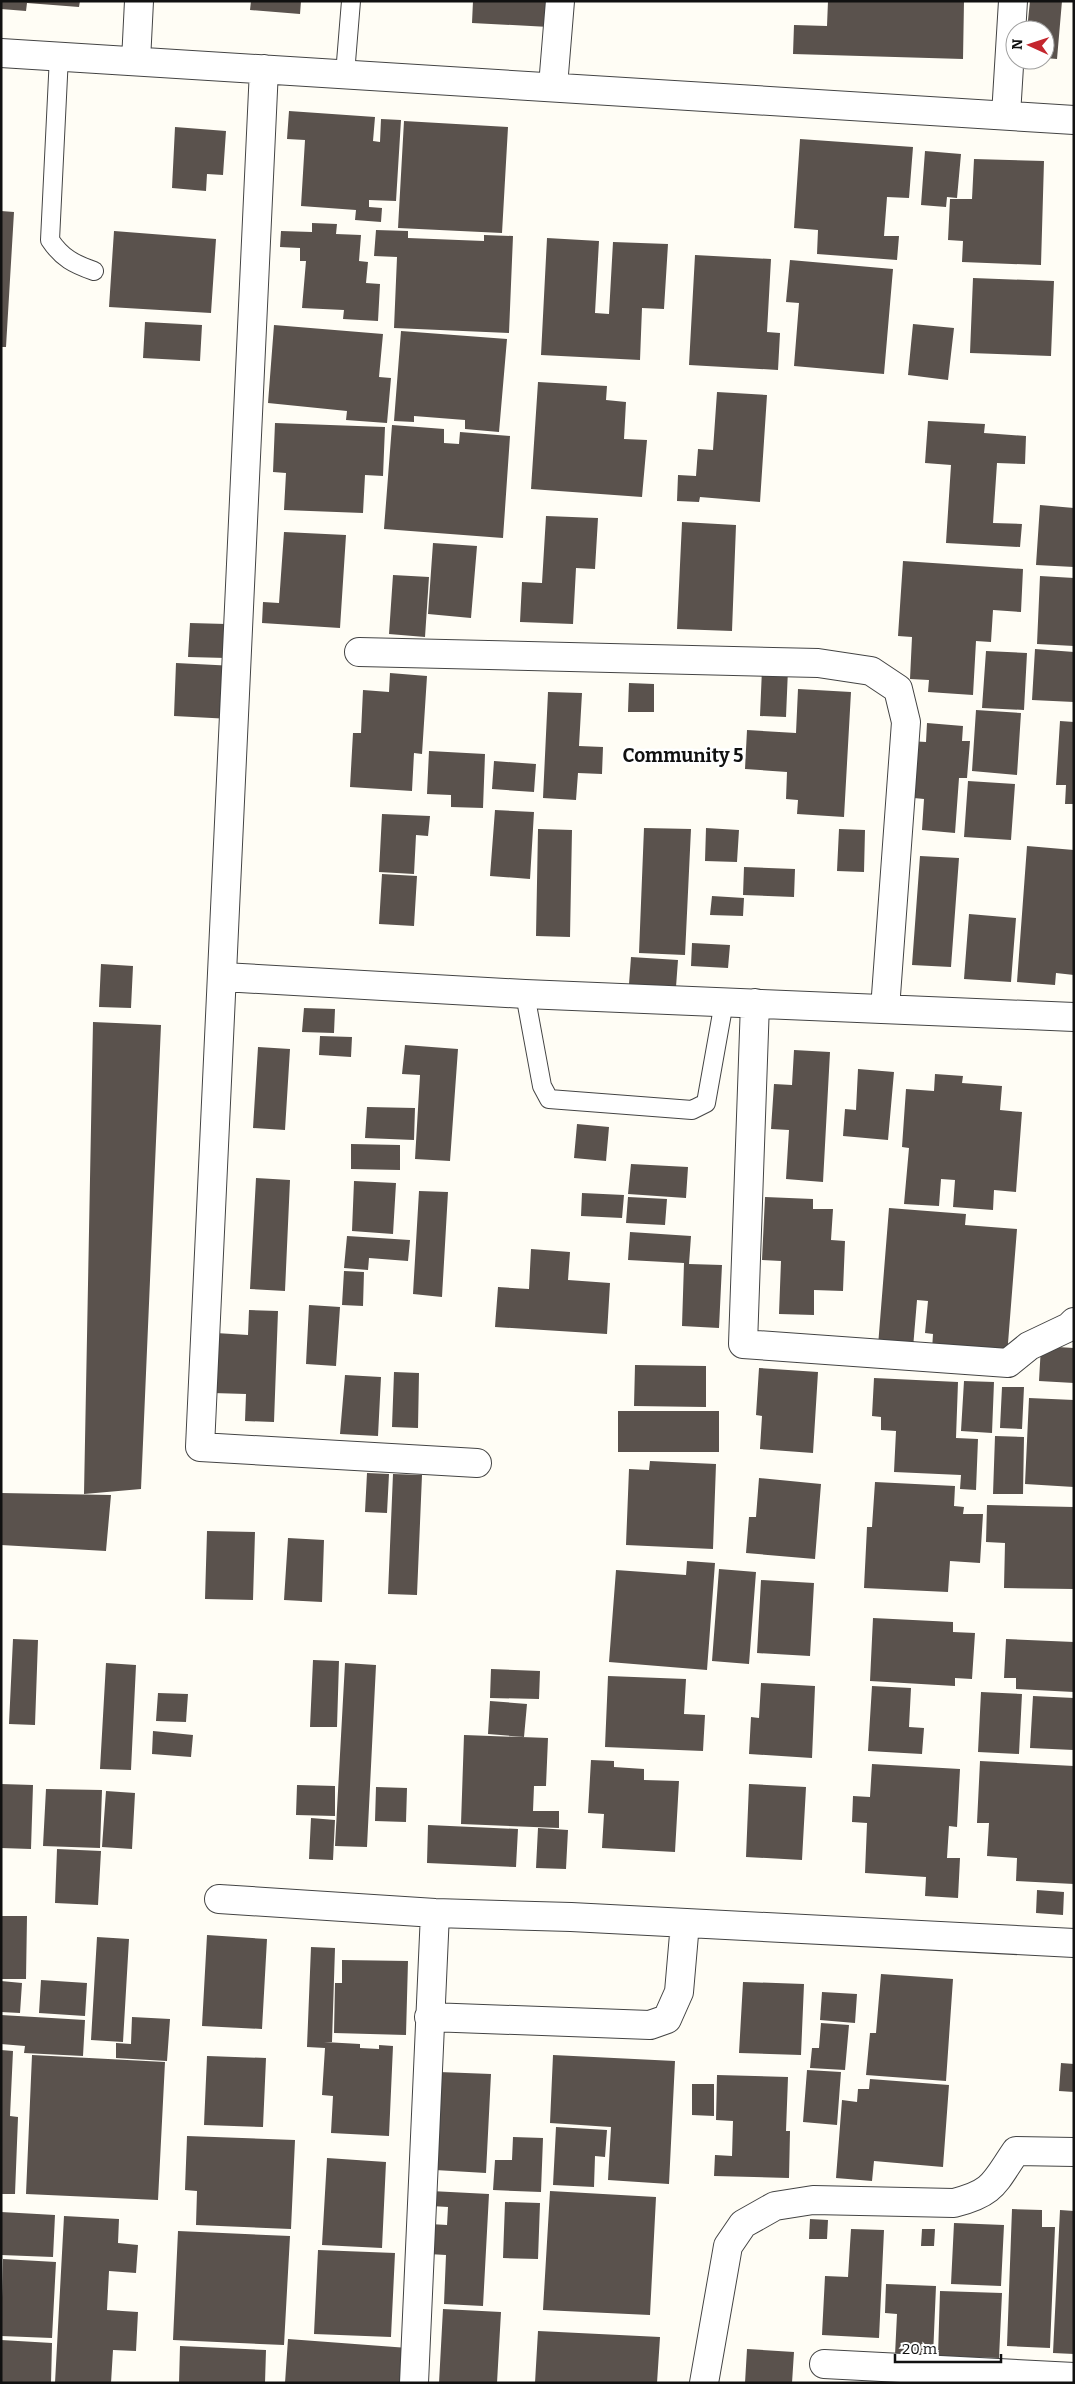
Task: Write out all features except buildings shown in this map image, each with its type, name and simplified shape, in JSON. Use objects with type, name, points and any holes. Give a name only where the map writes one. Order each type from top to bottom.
[{"type":"street","points":[[136,61],[139,1]]},
{"type":"street","points":[[553,86],[560,1]]},
{"type":"street","points":[[1006,115],[1012,1]]},
{"type":"street","points":[[1,53],[1074,120]]},
{"type":"street","points":[[264,69],[200,1447],[477,1463]]},
{"type":"street","points":[[359,652],[818,663],[871,671],[898,689],[906,722],[884,1010]]},
{"type":"street","points":[[222,977],[525,994],[1074,1017]]},
{"type":"street","points":[[755,1003],[743,1344],[1008,1363],[1029,1346],[1069,1327],[1074,1322]]},
{"type":"street","points":[[219,1899],[435,1912],[1074,1943]]},
{"type":"street","points":[[414,2383],[435,1912]]},
{"type":"street","points":[[429,2017],[650,2025],[667,2019],[679,1992],[685,1923]]},
{"type":"street","points":[[704,2383],[728,2246],[744,2224],[775,2206],[813,2200],[954,2203],[976,2197],[991,2187],[1016,2151],[1074,2152]]},
{"type":"street","points":[[824,2364],[1074,2377]]},
{"type":"lane","points":[[346,74],[351,1]]},
{"type":"lane","points":[[59,56],[50,240],[58,252],[71,263],[94,271]]},
{"type":"lane","points":[[525,994],[542,1086],[549,1099],[692,1110],[706,1103],[724,1002]]},
{"type":"district","name":"Community 5","points":[[683,755]]}]
